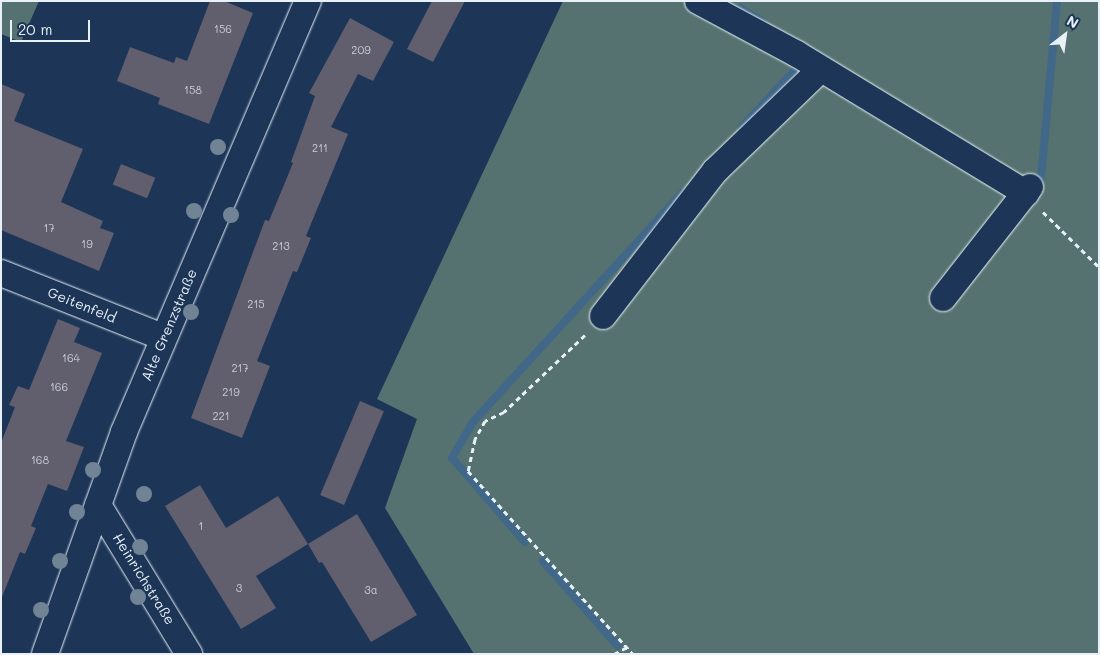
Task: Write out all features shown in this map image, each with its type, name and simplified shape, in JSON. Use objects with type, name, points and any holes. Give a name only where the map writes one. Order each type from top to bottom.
[{"type":"street","name":"Alte Grenzstraße","points":[[45,654],[98,505],[163,337],[308,1]]},
{"type":"street","points":[[698,1],[1028,190],[943,298]]},
{"type":"street","points":[[603,316],[715,171],[820,70]]},
{"type":"street","name":"Geitenfeld","points":[[1,272],[163,337]]},
{"type":"street","name":"Heinrichstraße","points":[[98,505],[189,654]]},
{"type":"path","points":[[1028,190],[1099,267]]},
{"type":"path","points":[[603,316],[504,412],[485,421],[475,438],[468,471],[633,654]]},
{"type":"path","points":[[614,654],[626,647]]},
{"type":"green space","points":[[1,1],[39,1],[21,42],[1,34]]},
{"type":"green space","points":[[563,1],[1099,1],[1099,654],[474,654],[385,508],[417,419],[377,399]]},
{"type":"building","points":[[210,1],[224,1],[253,13],[209,124],[158,104],[160,98],[117,81],[130,47],[174,63],[176,57],[187,61]]},
{"type":"building","points":[[432,1],[465,1],[433,62],[407,49]]},
{"type":"building","points":[[350,18],[394,42],[373,81],[358,74],[331,127],[348,134],[306,236],[311,238],[297,272],[293,271],[257,361],[270,366],[242,438],[191,418],[265,220],[269,221],[293,163],[291,162],[315,96],[309,93]]},
{"type":"building","points":[[1,84],[25,94],[14,121],[83,149],[61,202],[103,221],[100,228],[114,233],[99,271],[1,230]]},
{"type":"building","points":[[121,164],[155,178],[147,198],[113,184]]},
{"type":"building","points":[[58,319],[80,328],[74,342],[102,353],[66,441],[84,447],[67,491],[48,484],[31,526],[36,528],[25,554],[20,552],[2,597],[1,443],[15,407],[9,405],[18,386],[29,390]]},
{"type":"building","points":[[360,401],[384,411],[344,505],[320,495]]},
{"type":"building","points":[[200,485],[226,528],[278,496],[308,544],[256,576],[276,608],[241,629],[165,506]]},
{"type":"building","points":[[357,514],[417,615],[371,642],[322,562],[319,563],[308,544]]},
{"type":"waterway","points":[[1035,186],[1041,178],[1057,1]]},
{"type":"waterway","points":[[740,8],[762,21]]},
{"type":"waterway","points":[[742,127],[795,70]]},
{"type":"waterway","points":[[525,542],[452,458],[473,422],[682,193]]},
{"type":"waterway","points":[[543,561],[618,646]]}]
